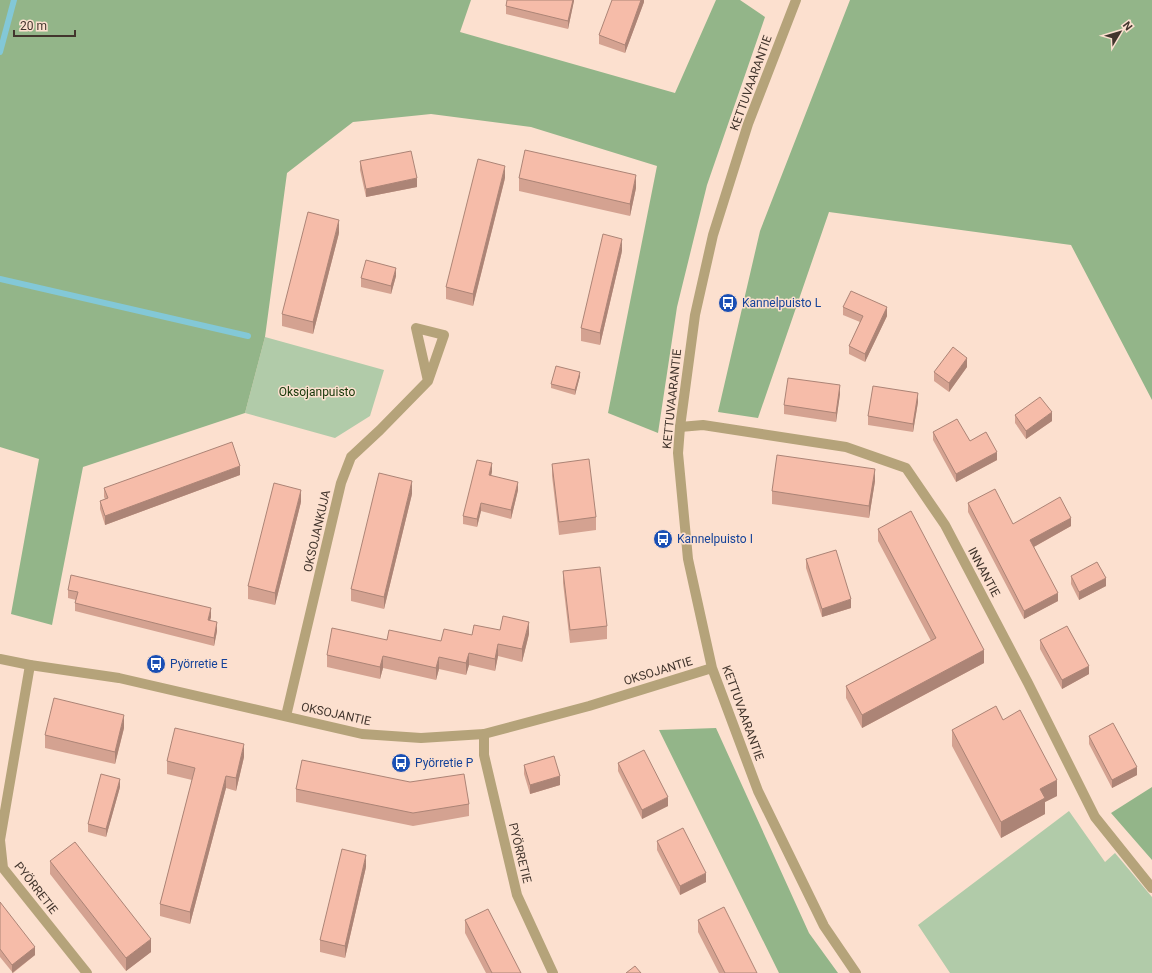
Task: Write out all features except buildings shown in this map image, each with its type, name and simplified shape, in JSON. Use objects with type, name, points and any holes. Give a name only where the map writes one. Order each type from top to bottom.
[{"type":"street","name":"KETTUVAARANTIE","points":[[794,1],[748,124],[713,235],[695,315],[678,453],[688,559],[712,668],[758,791],[824,926],[856,973]]},
{"type":"street","name":"OKSOJANKUJA","points":[[286,716],[341,482],[351,457],[428,381],[444,335],[416,328],[428,381]]},
{"type":"street","name":"INNANTIE","points":[[680,427],[703,425],[846,447],[906,468],[948,532],[1028,683],[1095,817],[1152,888]]},
{"type":"street","name":"OKSOJANTIE","points":[[0,659],[119,678],[362,734],[421,738],[484,734],[589,706],[712,668]]},
{"type":"street","name":"PYÖRRETIE","points":[[30,665],[0,840],[3,868],[87,973]]},
{"type":"street","name":"PYÖRRETIE","points":[[484,734],[484,755],[517,895],[552,973]]},
{"type":"green space","points":[[0,0],[471,0],[460,32],[675,93],[716,0],[740,0],[765,17],[707,185],[677,307],[658,433],[608,413],[657,166],[531,127],[431,114],[353,122],[287,173],[265,337],[245,413],[83,467],[52,625],[11,614],[39,459],[0,447]]},
{"type":"green space","points":[[850,0],[1152,0],[1152,400],[1071,245],[829,212],[758,418],[718,412],[760,231]]},
{"type":"green space","name":"Oksojanpuisto","points":[[265,337],[384,370],[370,416],[335,438],[245,413]]},
{"type":"green space","points":[[716,728],[809,933],[838,973],[779,973],[659,730]]},
{"type":"green space","points":[[1152,787],[1152,860],[1111,813]]},
{"type":"green space","points":[[1069,811],[1105,862],[1115,853],[1152,897],[1152,973],[950,973],[918,925]]},
{"type":"waterway","points":[[0,52],[14,0]]},
{"type":"waterway","points":[[0,279],[248,336]]},
{"type":"place","name":"Kannelpuisto L","points":[[728,303]]},
{"type":"place","name":"Kannelpuisto I","points":[[663,539]]},
{"type":"place","name":"Pyörretie E","points":[[156,664]]},
{"type":"place","name":"Pyörretie P","points":[[401,763]]}]
